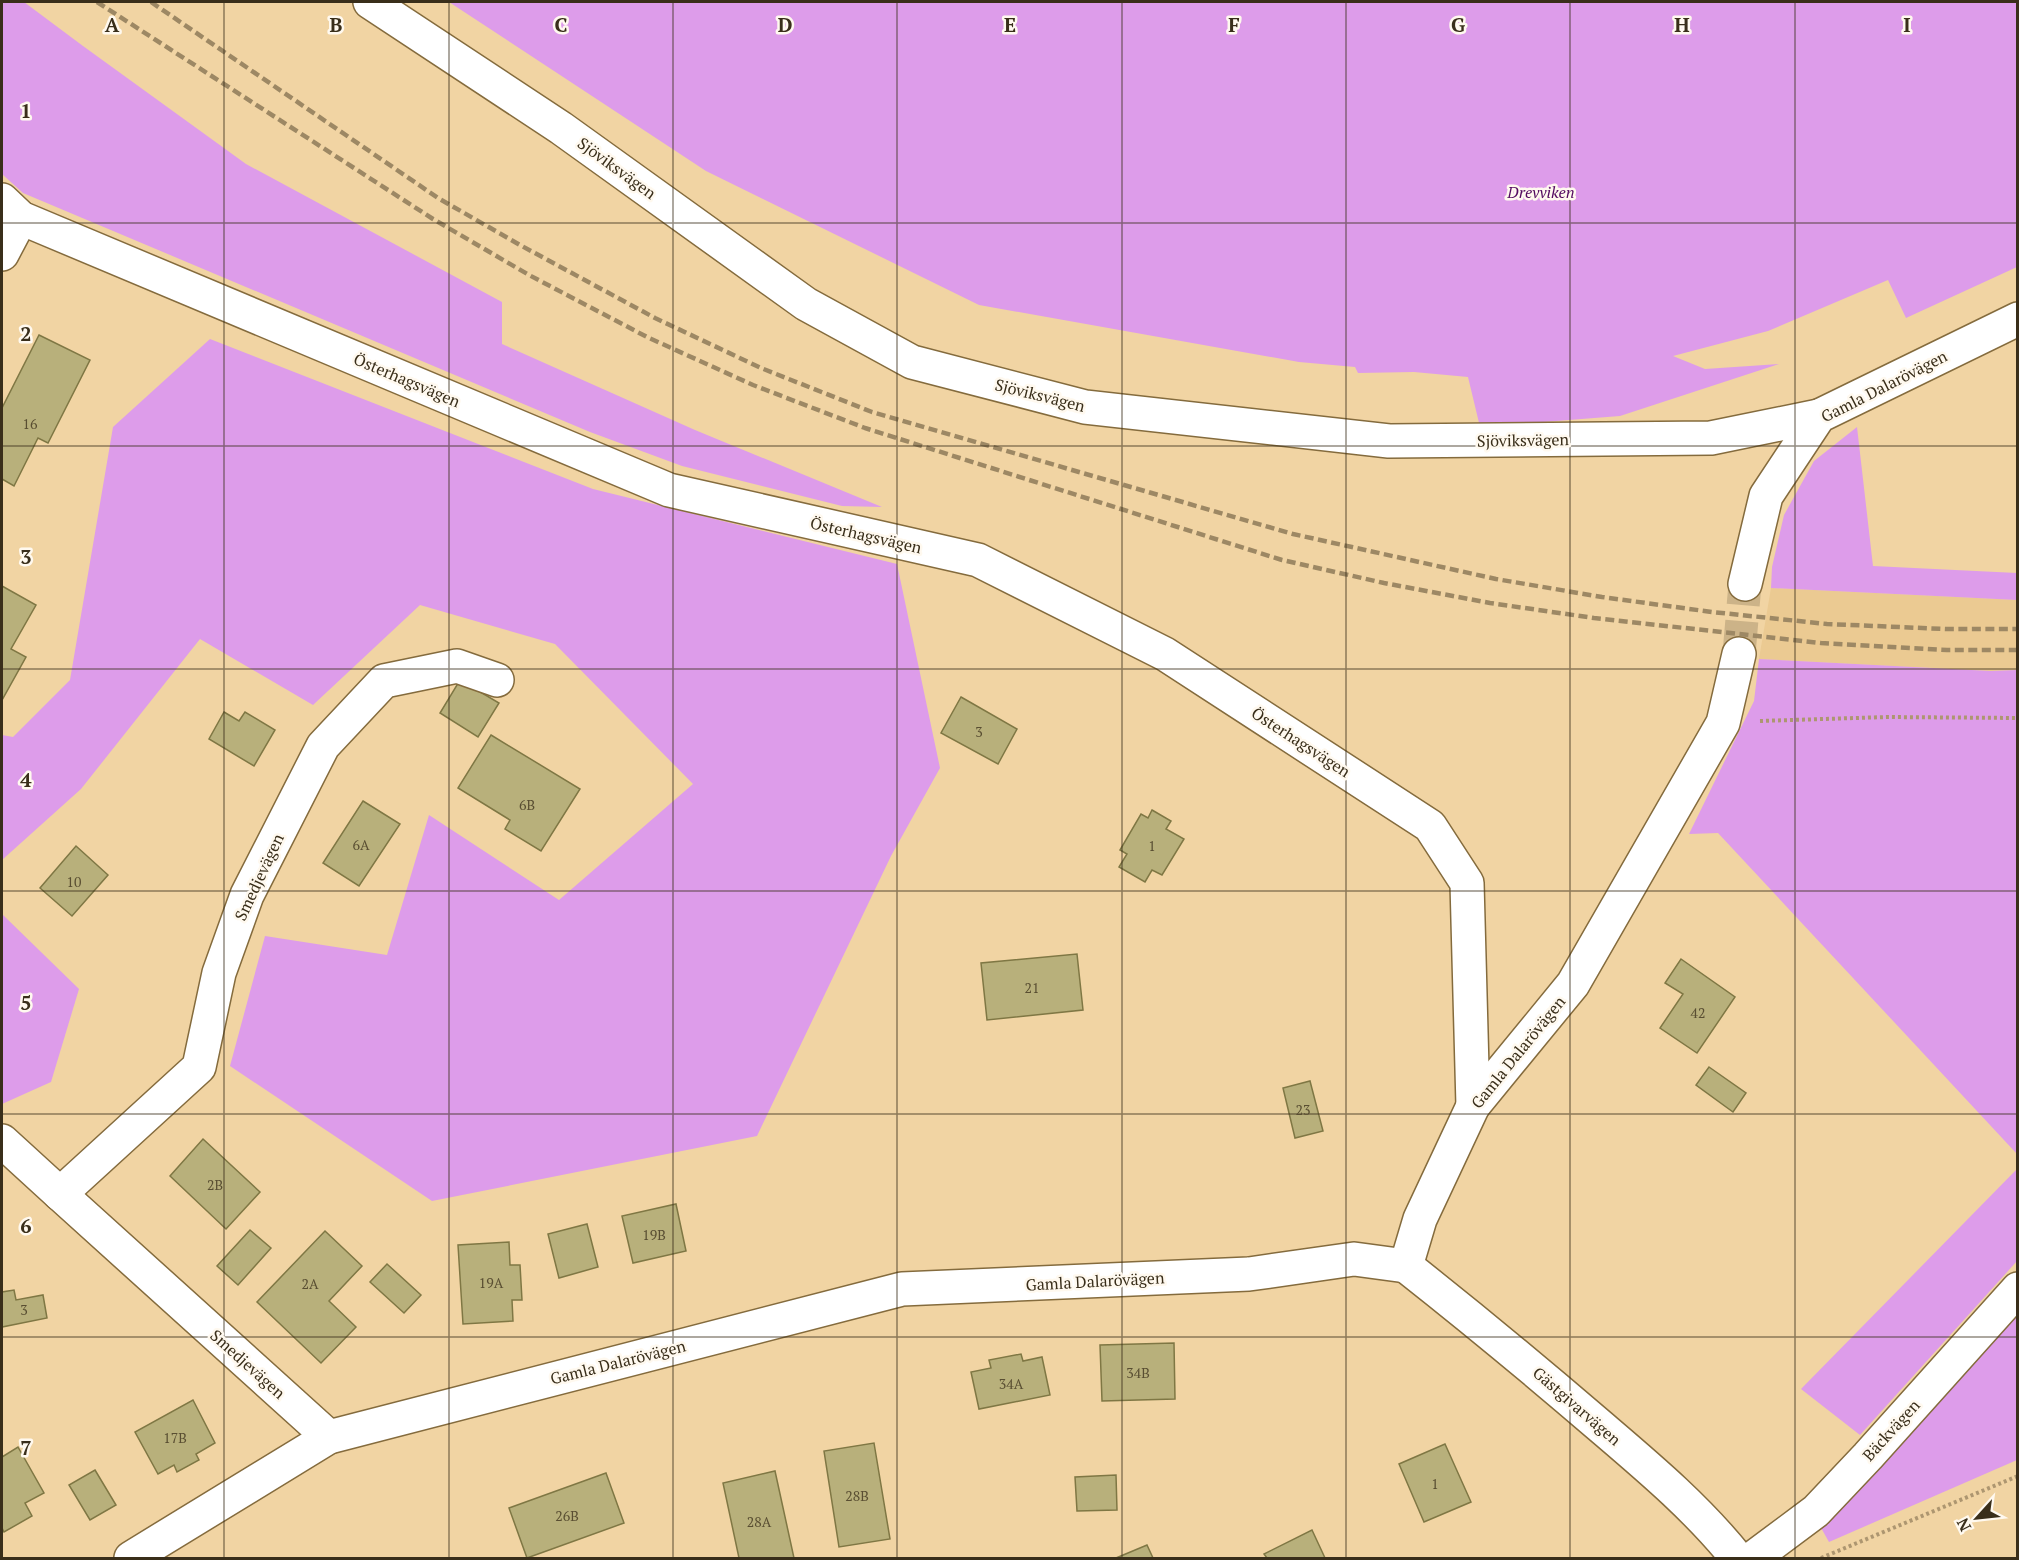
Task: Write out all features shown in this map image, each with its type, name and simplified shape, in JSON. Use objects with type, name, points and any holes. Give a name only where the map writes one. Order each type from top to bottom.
[{"type":"street","name":"Sjöviksvägen","points":[[370,2],[561,128],[806,304],[912,362],[1084,407],[1389,441],[1711,438],[1819,416]]},
{"type":"street","points":[[2,254],[11,209]]},
{"type":"street","name":"Österhagsvägen","points":[[11,209],[669,490],[978,560],[1165,654],[1430,826],[1467,883],[1473,1106]]},
{"type":"street","name":"Gamla Dalarövägen","points":[[1745,584],[1766,496],[1819,416],[2018,319]]},
{"type":"street","name":"Gamla Dalarövägen","points":[[131,1558],[329,1437],[902,1289],[1249,1274],[1354,1259],[1406,1266],[1420,1219],[1473,1106],[1573,984],[1723,723],[1739,654]]},
{"type":"street","name":"Smedjevägen","points":[[60,1194],[200,1067],[219,973],[247,895],[323,746],[384,681],[457,666],[497,680]]},
{"type":"street","name":"Smedjevägen","points":[[2,1141],[329,1437]]},
{"type":"street","name":"Gästgivarvägen","points":[[1406,1266],[1502,1341],[1667,1484],[1737,1558]]},
{"type":"street","name":"Bäckvägen","points":[[1753,1558],[1816,1510],[1868,1456],[2018,1289]]},
{"type":"path","points":[[1723,723],[1887,717],[2018,718]]},
{"type":"path","points":[[1821,1558],[2018,1476]]},
{"type":"shaded area","points":[[1771,588],[2017,600],[2017,670],[1991,671],[1759,659]]},
{"type":"green space","points":[[2,2],[24,2],[246,164],[502,302],[502,344],[695,430],[882,507],[842,506],[682,466],[590,432],[23,193],[2,174]]},
{"type":"green space","name":"Drevviken","points":[[449,2],[2017,2],[2017,267],[1906,318],[1888,280],[1768,331],[1673,356],[1705,369],[1779,364],[1620,416],[1480,427],[1468,377],[1414,372],[1358,373],[1355,367],[1299,362],[979,305],[706,171]]},
{"type":"green space","points":[[210,339],[593,489],[897,564],[940,768],[891,856],[757,1136],[432,1201],[230,1066],[265,936],[387,955],[429,815],[559,900],[693,784],[555,644],[420,605],[313,705],[200,639],[81,789],[2,860],[2,735],[13,737],[70,680],[113,427]]},
{"type":"green space","points":[[1857,427],[1873,566],[2017,573],[2017,600],[1771,588],[1772,567],[1784,515],[1814,461]]},
{"type":"green space","points":[[1759,659],[1991,671],[2017,670],[2017,1154],[1718,833],[1689,834],[1754,701]]},
{"type":"green space","points":[[2,914],[79,989],[51,1082],[2,1104]]},
{"type":"green space","points":[[2017,1169],[2017,1261],[1860,1435],[1801,1389]]},
{"type":"green space","points":[[2017,1314],[2017,1460],[1829,1542],[1820,1526]]},
{"type":"building","points":[[39,335],[90,360],[48,443],[38,438],[14,486],[2,479],[2,408]]},
{"type":"building","points":[[2,586],[36,605],[11,649],[26,657],[2,700]]},
{"type":"building","points":[[460,680],[499,703],[478,737],[440,713]]},
{"type":"building","points":[[961,697],[1017,729],[998,764],[941,733]]},
{"type":"building","points":[[224,712],[239,721],[245,712],[275,730],[254,766],[209,739]]},
{"type":"building","points":[[491,735],[580,789],[541,851],[505,829],[510,820],[458,788]]},
{"type":"building","points":[[363,801],[400,824],[359,886],[323,863]]},
{"type":"building","points":[[1152,810],[1171,821],[1166,829],[1184,839],[1162,875],[1152,870],[1145,882],[1119,867],[1127,854],[1120,850],[1141,814],[1148,818]]},
{"type":"building","points":[[76,846],[108,875],[72,916],[40,888]]},
{"type":"building","points":[[1077,954],[1083,1010],[987,1020],[981,963]]},
{"type":"building","points":[[1681,959],[1735,997],[1697,1053],[1660,1028],[1683,994],[1665,983]]},
{"type":"building","points":[[1709,1067],[1746,1093],[1733,1112],[1696,1085]]},
{"type":"building","points":[[1310,1081],[1323,1131],[1295,1138],[1283,1088]]},
{"type":"building","points":[[203,1139],[260,1192],[226,1229],[170,1176]]},
{"type":"building","points":[[676,1204],[686,1251],[633,1263],[622,1216]]},
{"type":"building","points":[[587,1224],[598,1267],[559,1278],[548,1234]]},
{"type":"building","points":[[250,1230],[271,1248],[238,1285],[217,1266]]},
{"type":"building","points":[[325,1231],[362,1266],[329,1301],[356,1327],[321,1363],[257,1302]]},
{"type":"building","points":[[509,1242],[510,1265],[520,1265],[522,1300],[512,1300],[513,1321],[463,1324],[458,1245]]},
{"type":"building","points":[[387,1264],[421,1295],[404,1313],[370,1282]]},
{"type":"building","points":[[14,1290],[16,1300],[43,1295],[47,1318],[2,1327],[2,1292]]},
{"type":"building","points":[[1174,1343],[1175,1399],[1102,1401],[1100,1345]]},
{"type":"building","points":[[1021,1354],[1023,1361],[1042,1357],[1050,1395],[979,1409],[971,1372],[991,1368],[989,1360]]},
{"type":"building","points":[[193,1400],[215,1443],[196,1454],[199,1460],[177,1472],[174,1465],[158,1474],[135,1432]]},
{"type":"building","points":[[874,1443],[890,1539],[839,1547],[824,1451]]},
{"type":"building","points":[[1445,1444],[1471,1502],[1424,1522],[1399,1464]]},
{"type":"building","points":[[18,1447],[44,1493],[25,1503],[32,1516],[4,1532],[2,1528],[2,1457]]},
{"type":"building","points":[[95,1470],[116,1505],[90,1520],[69,1485]]},
{"type":"building","points":[[775,1471],[794,1558],[739,1558],[723,1483]]},
{"type":"building","points":[[606,1473],[624,1523],[527,1558],[509,1508]]},
{"type":"building","points":[[1116,1475],[1117,1510],[1077,1511],[1075,1477]]},
{"type":"building","points":[[1312,1530],[1325,1558],[1267,1558],[1264,1554]]},
{"type":"building","points":[[1147,1545],[1153,1558],[1116,1558]]},
{"type":"tunnel","points":[[1739,654],[1745,584]]},
{"type":"railway","points":[[97,2],[433,219],[529,275],[647,337],[753,385],[865,428],[1282,560],[1384,583],[1490,603],[1594,618],[1821,643],[1947,650],[2018,650]]},
{"type":"railway","points":[[151,2],[438,198],[520,245],[655,318],[761,368],[872,412],[1293,534],[1496,579],[1712,612],[1827,624],[1946,629],[2018,629]]}]
